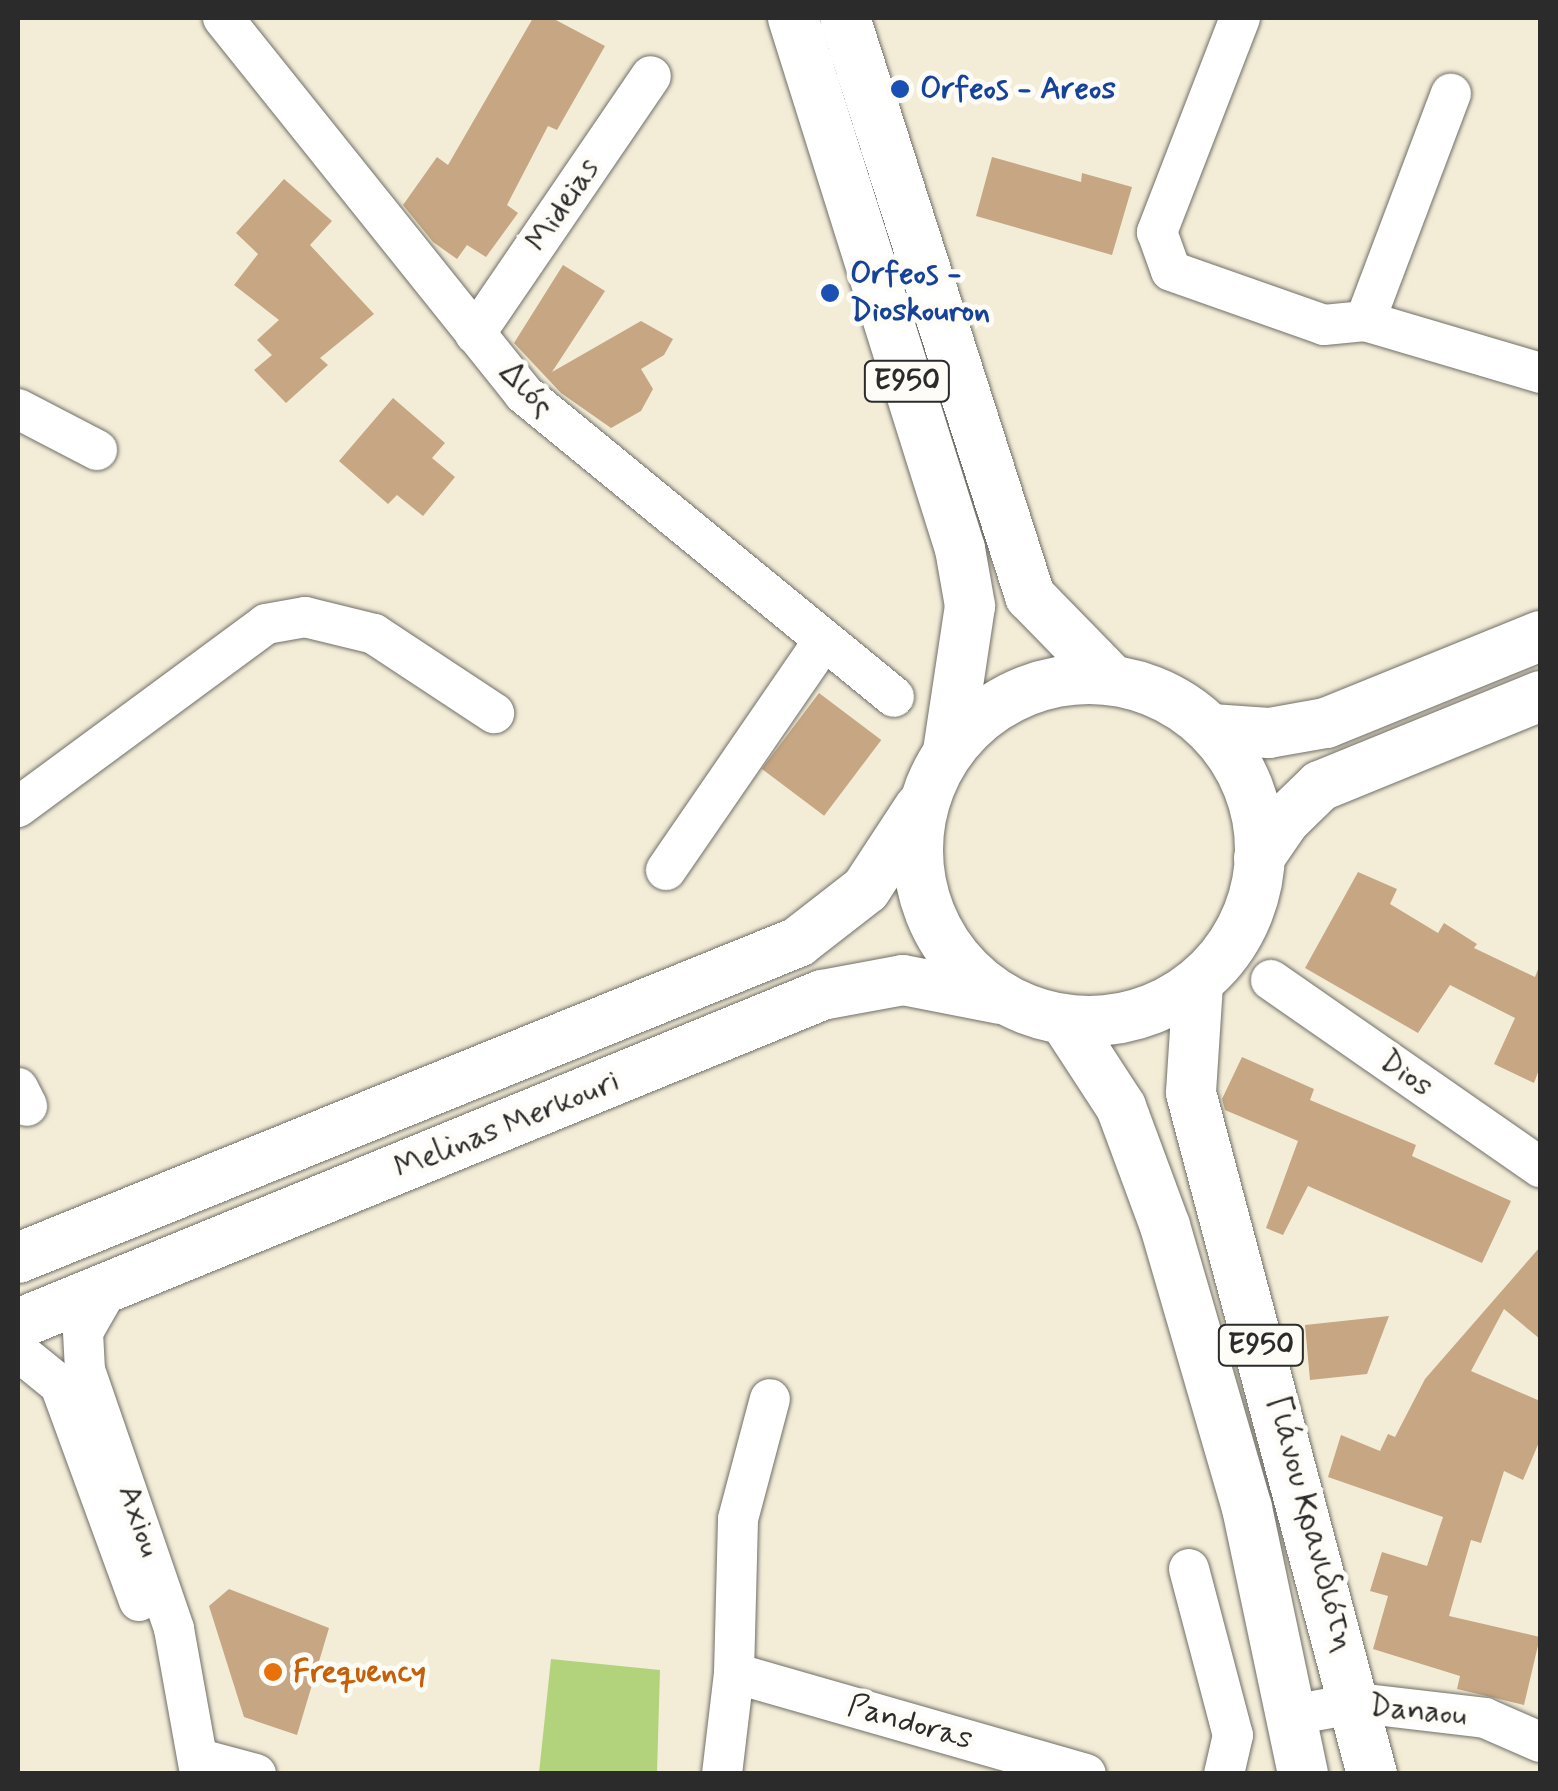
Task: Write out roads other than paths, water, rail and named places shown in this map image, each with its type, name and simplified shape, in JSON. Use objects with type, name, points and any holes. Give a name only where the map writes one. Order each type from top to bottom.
[{"type":"main road","name":"E950","points":[[793,18],[960,549],[970,606],[948,752]]},
{"type":"main road","name":"E950","points":[[845,18],[1030,596],[1112,680]]},
{"type":"main road","points":[[1211,729],[1269,733],[1326,723],[1540,636]]},
{"type":"main road","points":[[1065,680],[1112,680],[1166,696],[1211,729],[1245,776],[1261,833],[1256,892],[1235,942],[1198,984],[1158,1008],[1112,1021],[1065,1020],[1005,1000],[960,964],[929,914],[917,858],[925,800],[948,752],[980,718],[1020,693],[1065,680]]},
{"type":"main road","points":[[1259,858],[1285,820],[1320,786],[1540,696]]},
{"type":"main road","name":"Melinas Merkouri","points":[[18,1258],[798,942],[866,890],[925,800]]},
{"type":"main road","name":"Melinas Merkouri","points":[[18,1324],[822,995],[903,980],[1005,1000]]},
{"type":"main road","name":"Γιάνου Κρανιδιότη","points":[[1198,984],[1191,1093],[1358,1703],[1372,1774]]},
{"type":"main road","name":"Γιάνου Κρανιδιότη","points":[[1065,1020],[1121,1106],[1165,1226],[1247,1508],[1304,1774]]},
{"type":"street","name":"Διός","points":[[223,18],[524,394],[822,642],[894,697]]},
{"type":"street","points":[[266,18],[270,76]]},
{"type":"street","points":[[1240,18],[1157,232],[1171,271],[1324,325],[1366,321],[1540,373]]},
{"type":"street","name":"Mideias","points":[[475,334],[651,76]]},
{"type":"street","points":[[1366,321],[1450,94]]},
{"type":"street","points":[[18,410],[97,450]]},
{"type":"street","points":[[18,807],[240,642],[286,620],[336,620],[374,634],[494,713]]},
{"type":"street","points":[[666,870],[822,642]]},
{"type":"street","name":"Dios","points":[[1271,980],[1540,1168]]},
{"type":"street","name":"Axiou","points":[[107,1290],[82,1332],[84,1370],[174,1630],[200,1766]]},
{"type":"street","name":"Axiou","points":[[18,1351],[60,1384],[200,1766]]},
{"type":"street","points":[[722,1774],[734,1673],[738,1519],[770,1399]]},
{"type":"street","points":[[1189,1569],[1233,1736],[1224,1774]]},
{"type":"street","name":"Pandoras","points":[[734,1673],[1086,1774]]},
{"type":"street","name":"Danaou","points":[[1292,1715],[1358,1703],[1484,1718],[1540,1742]]},
{"type":"street","points":[[200,1766],[256,1774]]},
{"type":"place","name":"Orfeos - Areos","points":[[900,89]]},
{"type":"place","name":"Orfeos - Dioskouron","points":[[830,293]]},
{"type":"place","name":"Frequency","points":[[273,1672]]}]
